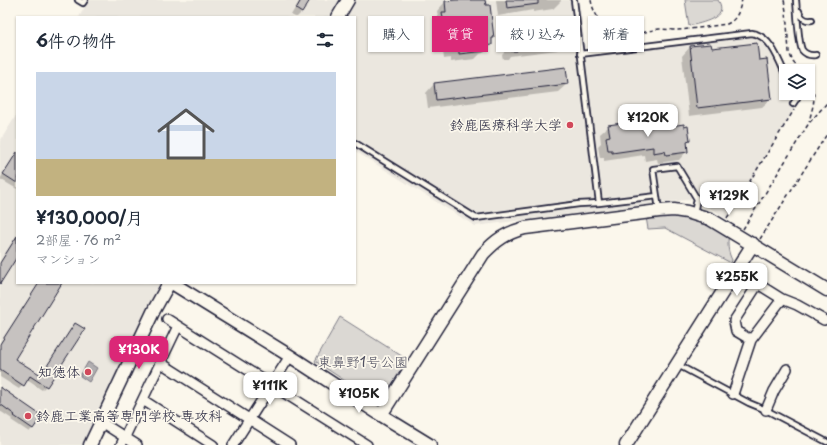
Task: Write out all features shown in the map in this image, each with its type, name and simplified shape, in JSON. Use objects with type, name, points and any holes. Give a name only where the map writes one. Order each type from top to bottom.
[{"type":"street","points":[[339,16],[348,0]]},
{"type":"street","points":[[382,415],[483,254],[498,240],[509,233],[525,228],[659,211],[674,210],[694,213],[710,219],[756,242],[827,290]]},
{"type":"street","points":[[626,445],[756,242]]},
{"type":"street","points":[[90,445],[154,310],[169,284]]},
{"type":"street","points":[[172,284],[290,356],[430,445]]},
{"type":"street","points":[[751,340],[736,331],[734,321],[758,284],[782,299],[824,320]]},
{"type":"street","points":[[733,394],[751,340],[782,299]]},
{"type":"street","points":[[167,319],[367,445]]},
{"type":"street","points":[[123,441],[178,326]]},
{"type":"street","points":[[233,445],[290,356]]},
{"type":"street","points":[[161,363],[290,445]]},
{"type":"street","points":[[766,410],[774,391],[787,369]]},
{"type":"street","points":[[143,400],[213,445]]},
{"type":"street","points":[[101,422],[123,441],[137,445]]},
{"type":"street","points":[[348,445],[354,436]]},
{"type":"lane","points":[[78,0],[83,4],[85,0]]},
{"type":"lane","points":[[574,0],[599,203]]},
{"type":"lane","points":[[796,0],[800,16],[806,20],[812,20]]},
{"type":"lane","points":[[796,0],[801,48],[811,56],[816,55]]},
{"type":"lane","points":[[580,54],[752,33],[757,34],[768,42],[780,64]]},
{"type":"lane","points":[[795,104],[796,100]]},
{"type":"lane","points":[[356,144],[476,218],[579,204],[657,196]]},
{"type":"lane","points":[[659,211],[653,169],[677,166],[697,199],[694,213]]},
{"type":"lane","points":[[677,364],[749,403],[766,410],[827,442]]},
{"type":"path","points":[[591,0],[593,9],[601,22],[615,32],[626,35],[660,29],[679,30],[727,24],[732,22],[737,16],[742,0]]},
{"type":"path","points":[[784,0],[789,52],[795,64]]},
{"type":"path","points":[[809,123],[814,100]]},
{"type":"path","points":[[743,230],[809,123],[827,103]]},
{"type":"path","points":[[731,222],[727,219],[795,104]]},
{"type":"path","points":[[756,242],[827,134]]},
{"type":"path","points":[[739,227],[747,231]]},
{"type":"shaded area","points":[[89,0],[342,0],[332,16],[80,16]]},
{"type":"shaded area","name":"鈴鹿医療科学大学","points":[[355,0],[579,0],[586,50],[588,50],[588,52],[644,52],[644,43],[757,29],[772,41],[784,64],[779,64],[779,100],[800,100],[727,219],[694,199],[475,226],[356,152],[356,16],[346,16]]},
{"type":"shaded area","points":[[16,116],[16,284],[162,284],[82,445],[0,445],[0,141]]},
{"type":"shaded area","points":[[88,362],[97,368],[89,382],[80,376]]},
{"type":"green space","points":[[685,0],[718,0],[721,6],[720,11],[712,19],[689,26]]},
{"type":"green space","points":[[672,214],[692,217],[729,234],[728,245],[732,260],[731,263],[665,228],[648,229],[646,217]]},
{"type":"green space","name":"東鼻野1号公園","points":[[340,317],[408,360],[383,398],[374,400],[315,361]]},
{"type":"building","points":[[301,0],[310,0],[302,13],[296,9]]},
{"type":"building","points":[[485,0],[486,5],[490,5],[494,38],[492,38],[492,45],[488,46],[488,16],[443,16],[442,12],[446,12],[445,1]]},
{"type":"building","points":[[506,0],[538,0],[538,4],[507,8]]},
{"type":"building","points":[[757,43],[759,60],[767,59],[772,99],[697,108],[690,46],[711,44],[712,48]]},
{"type":"building","points":[[459,52],[476,52],[459,54]]},
{"type":"building","points":[[566,67],[568,84],[436,100],[434,83]]},
{"type":"building","points":[[650,119],[651,127],[684,124],[684,127],[688,126],[690,140],[687,141],[688,152],[666,155],[665,151],[653,153],[653,147],[612,153],[612,150],[608,150],[606,137],[610,136],[608,125]]},
{"type":"building","points":[[16,154],[16,182],[3,174]]},
{"type":"building","points":[[16,238],[16,259],[0,284],[0,263]]},
{"type":"building","points":[[38,284],[61,284],[15,359],[41,375],[75,323],[85,329],[47,387],[30,376],[24,386],[0,370],[0,344]]},
{"type":"building","points":[[0,387],[42,416],[33,429],[0,404]]},
{"type":"place","name":"鈴鹿医療科学大学","points":[[570,125]]},
{"type":"place","name":"知徳体","points":[[88,372]]},
{"type":"place","name":"鈴鹿工業高等専門学校 専攻科","points":[[28,416]]}]
